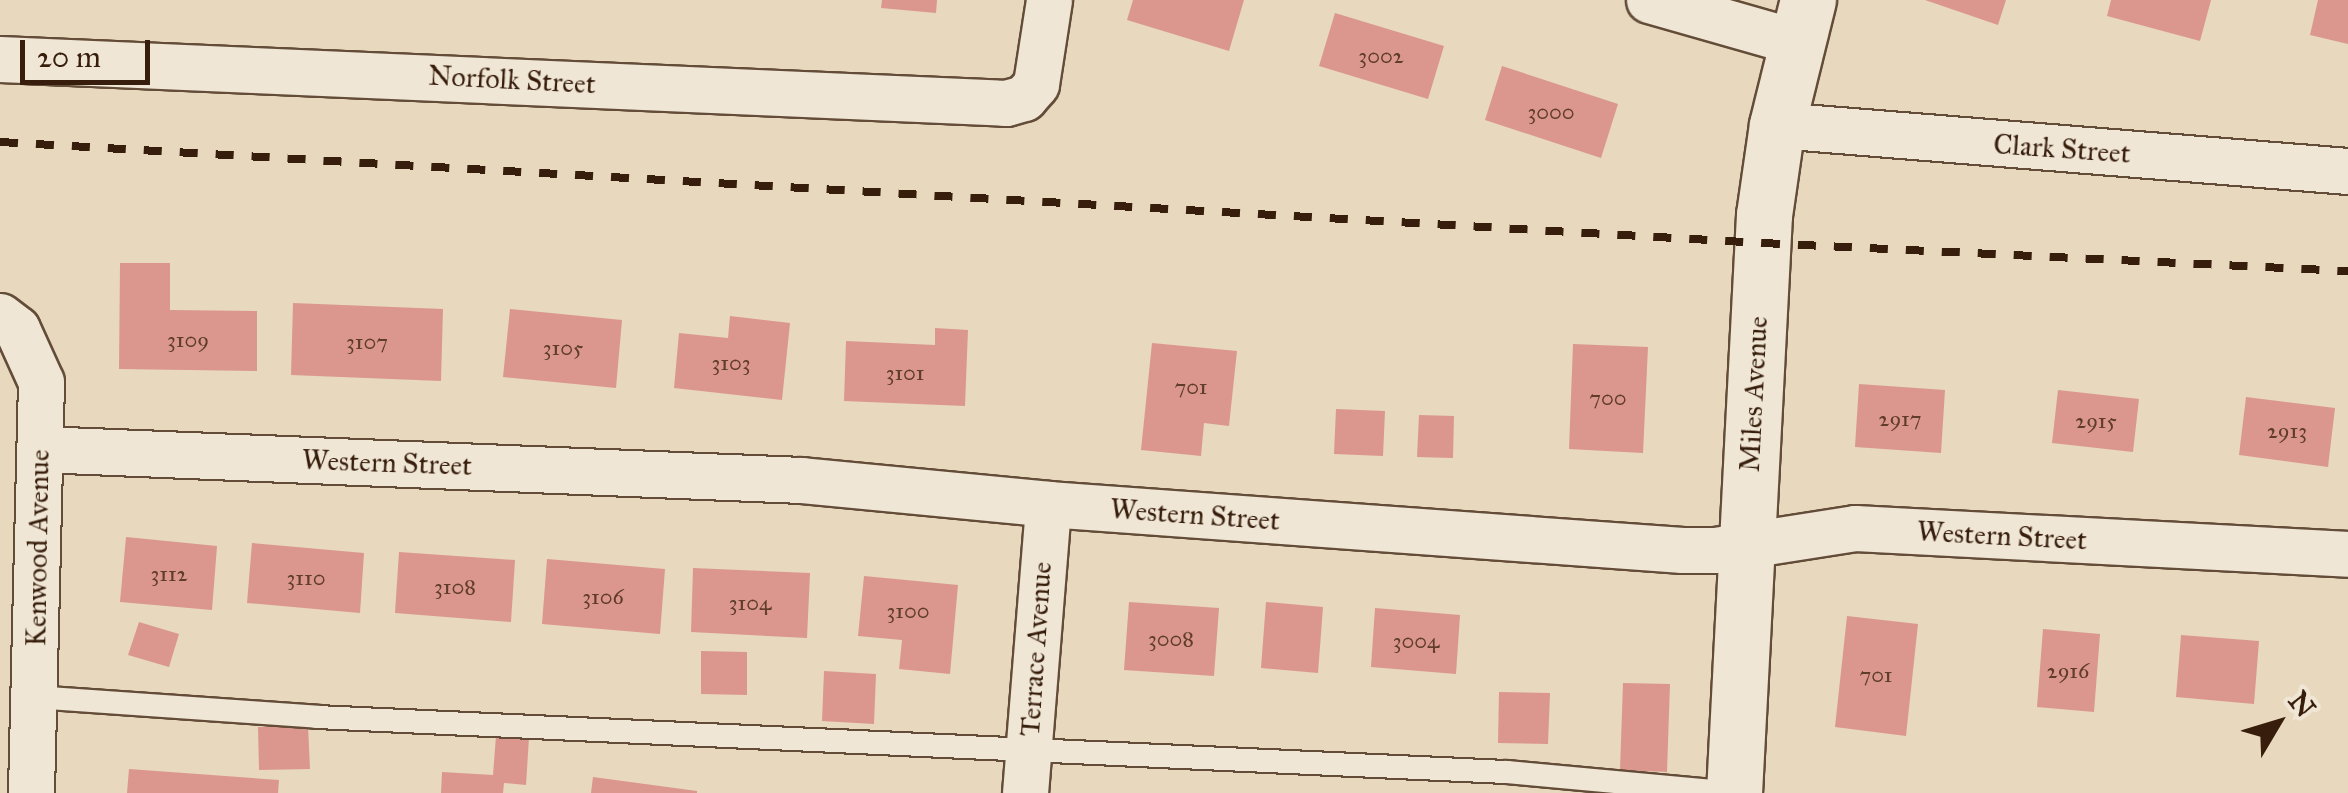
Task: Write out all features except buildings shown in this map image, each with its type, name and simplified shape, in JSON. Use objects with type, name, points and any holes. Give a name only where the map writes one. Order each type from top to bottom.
[{"type":"street","name":"Norfolk Street","points":[[0,58],[986,102],[1024,98],[1036,84],[1049,0]]},
{"type":"street","points":[[1649,0],[1802,21]]},
{"type":"street","name":"Miles Avenue","points":[[1734,793],[1764,215],[1777,124],[1802,21]]},
{"type":"street","name":"Clark Street","points":[[1777,124],[2348,170]]},
{"type":"street","name":"Kenwood Avenue","points":[[0,316],[17,330],[40,382],[31,793]]},
{"type":"street","name":"Western Street","points":[[40,449],[801,480],[1048,504],[1682,550],[1855,528],[2348,554]]},
{"type":"street","name":"Terrace Avenue","points":[[1027,771],[1048,504]]},
{"type":"street","points":[[0,650],[36,616]]},
{"type":"lane","points":[[34,696],[1027,771],[1507,772],[1734,793]]},
{"type":"railway","points":[[0,142],[1762,243],[2348,271]]}]
